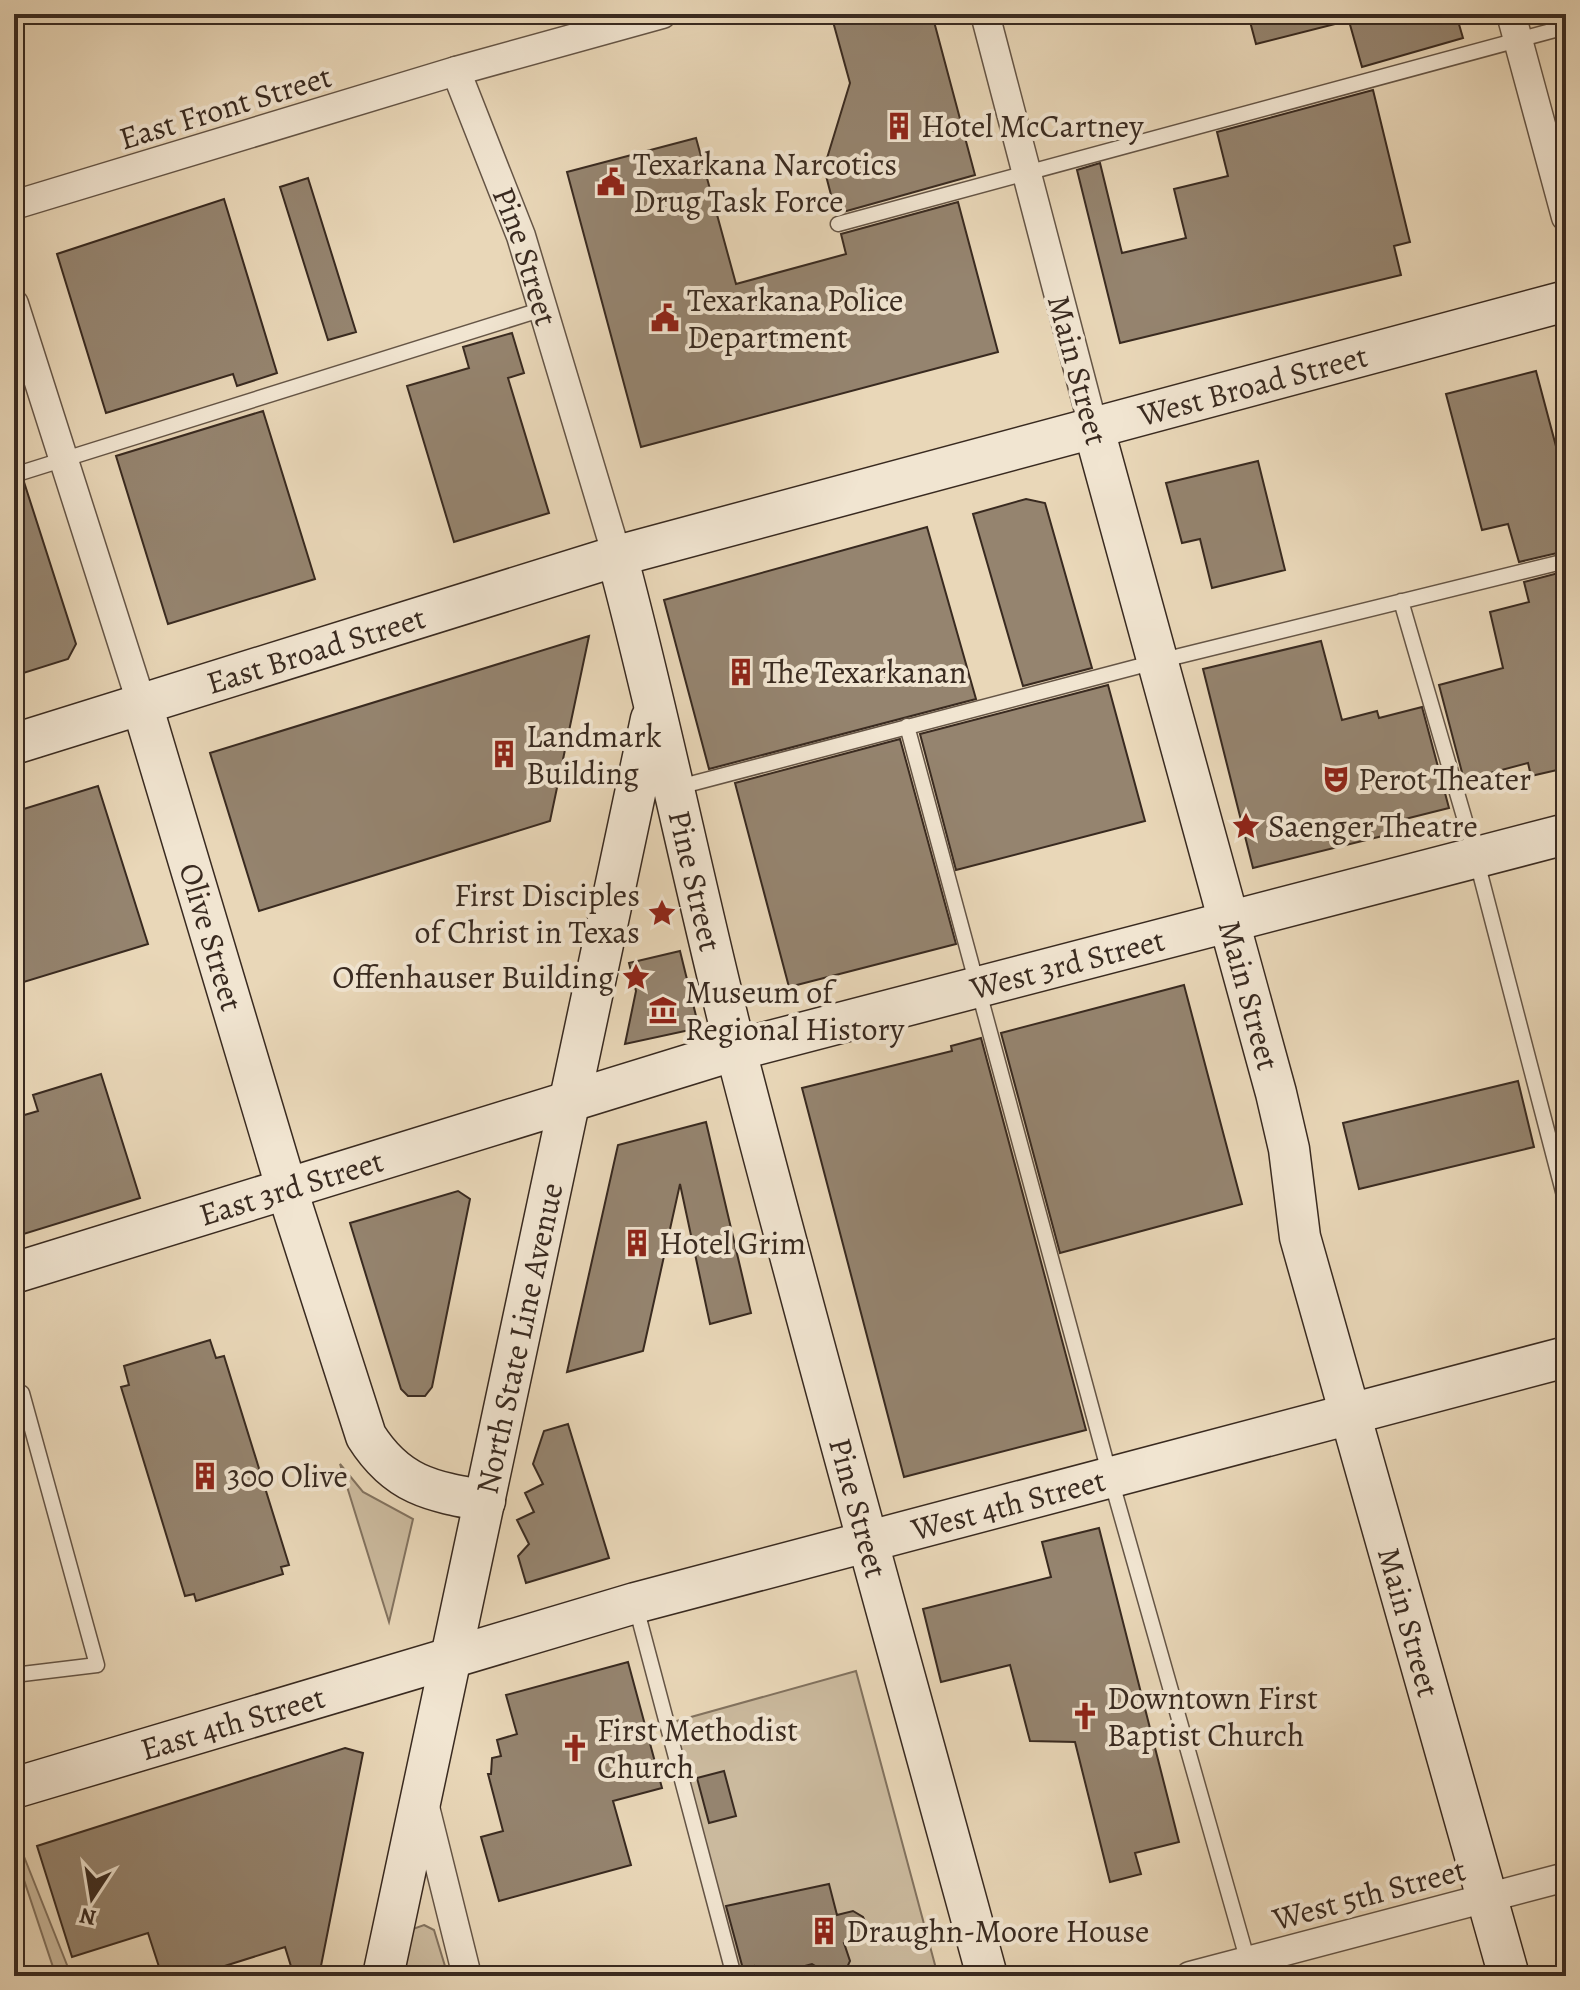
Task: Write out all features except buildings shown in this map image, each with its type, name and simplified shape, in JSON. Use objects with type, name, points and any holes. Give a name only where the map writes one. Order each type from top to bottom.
[{"type":"street","name":"East Front Street","points":[[14,205],[456,71],[662,14]]},
{"type":"street","name":"Main Street","points":[[985,14],[1155,662],[1230,922],[1289,1149],[1300,1237],[1509,1976]]},
{"type":"street","points":[[1515,27],[1566,217]]},
{"type":"street","name":"Pine Street","points":[[456,71],[521,236],[617,556],[655,699],[671,789],[736,1050],[987,1976]]},
{"type":"street","name":"West Broad Street","points":[[617,556],[1566,301]]},
{"type":"street","name":"Olive Street","points":[[14,304],[142,705],[287,1190],[366,1436],[382,1461],[406,1480],[439,1492],[485,1501]]},
{"type":"street","name":"East Broad Street","points":[[14,744],[617,556]]},
{"type":"street","name":"North State Line Avenue","points":[[383,1976],[655,699]]},
{"type":"street","name":"West 3rd Street","points":[[569,1102],[736,1050],[1566,834]]},
{"type":"street","name":"East 3rd Street","points":[[14,1273],[569,1102]]},
{"type":"street","name":"West 4th Street","points":[[452,1655],[635,1603],[1566,1357]]},
{"type":"street","name":"East 4th Street","points":[[14,1788],[452,1655]]},
{"type":"street","points":[[422,1795],[467,1976]]},
{"type":"street","name":"West 5th Street","points":[[1190,1976],[1250,1968],[1566,1877]]},
{"type":"lane","points":[[838,224],[1027,173],[1515,27],[1566,27]]},
{"type":"lane","points":[[14,475],[543,309]]},
{"type":"lane","points":[[671,789],[1155,662],[1566,561]]},
{"type":"lane","points":[[1401,601],[1476,858],[1566,1203]]},
{"type":"lane","points":[[907,726],[1110,1476],[1250,1968]]},
{"type":"lane","points":[[14,1394],[22,1393],[97,1665],[14,1675]]},
{"type":"lane","points":[[635,1603],[734,1976]]},
{"type":"shaded area","points":[[340,1464],[363,1492],[413,1519],[389,1622]]},
{"type":"shaded area","points":[[856,1671],[938,1976],[739,1976],[673,1722]]},
{"type":"shaded area","points":[[19,1844],[71,1976],[56,1976],[15,1853],[14,1846]]},
{"type":"shaded area","points":[[424,1925],[434,1930],[448,1976],[398,1976],[410,1930]]},
{"type":"place","name":"Hotel McCartney","points":[[899,126]]},
{"type":"place","name":"Texarkana Narcotics Drug Task Force","points":[[611,182]]},
{"type":"place","name":"Texarkana Police Department","points":[[665,318]]},
{"type":"place","name":"The Texarkanan","points":[[741,672]]},
{"type":"place","name":"Landmark Building","points":[[504,754]]},
{"type":"place","name":"Perot Theater","points":[[1336,779]]},
{"type":"place","name":"Saenger Theatre","points":[[1246,826]]},
{"type":"place","name":"First Disciples of Christ in Texas","points":[[662,913]]},
{"type":"place","name":"Offenhauser Building","points":[[636,977]]},
{"type":"place","name":"Museum of Regional History","points":[[663,1010]]},
{"type":"place","name":"Hotel Grim","points":[[637,1243]]},
{"type":"place","name":"300 Olive","points":[[205,1476]]},
{"type":"place","name":"Downtown First Baptist Church","points":[[1085,1716]]},
{"type":"place","name":"First Methodist Church","points":[[575,1748]]},
{"type":"place","name":"Draughn-Moore House","points":[[824,1931]]}]
